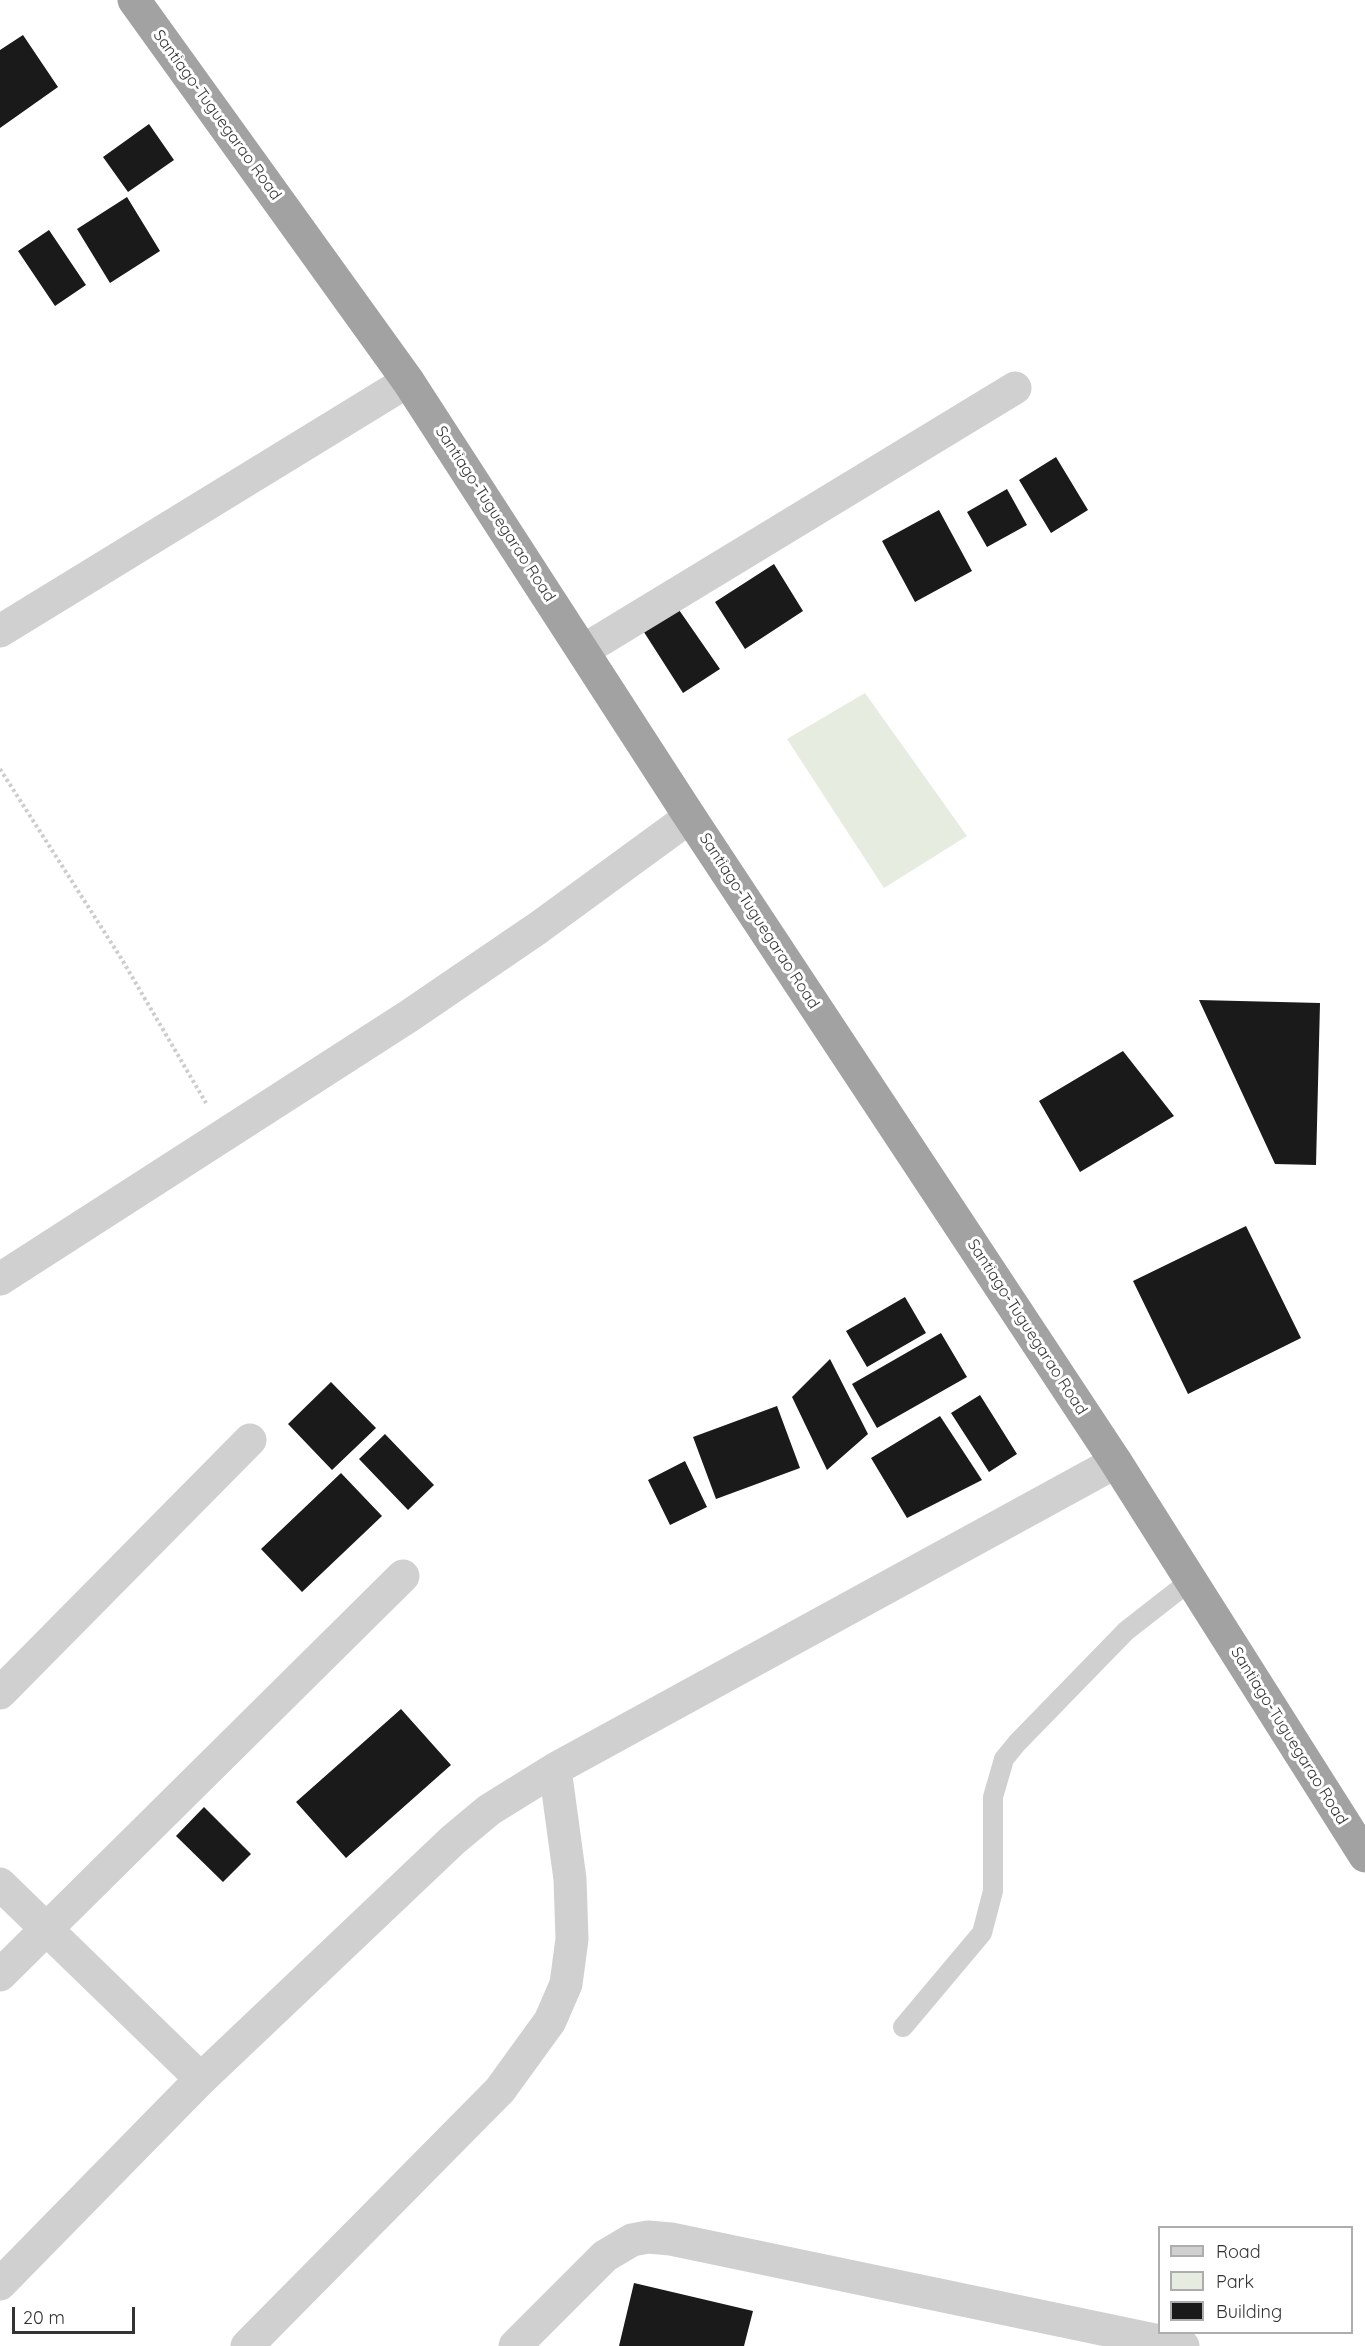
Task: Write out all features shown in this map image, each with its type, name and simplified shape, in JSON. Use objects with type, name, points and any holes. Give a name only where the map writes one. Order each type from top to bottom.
[{"type":"highway","name":"Santiago-Tuguegarao Road","points":[[134,0],[408,381],[690,817],[1116,1462],[1365,1856]]},
{"type":"street","points":[[0,631],[408,381]]},
{"type":"street","points":[[584,650],[1015,388]]},
{"type":"street","points":[[0,1279],[409,1016],[510,947],[690,817]]},
{"type":"street","points":[[0,1693],[250,1440]]},
{"type":"street","points":[[0,2284],[201,2079],[453,1840],[489,1810],[555,1769],[1116,1462]]},
{"type":"street","points":[[0,1975],[403,1576]]},
{"type":"street","points":[[247,2346],[500,2090],[550,2021],[566,1983],[572,1939],[570,1879],[555,1769]]},
{"type":"street","points":[[0,1884],[201,2079]]},
{"type":"street","points":[[515,2346],[605,2256],[632,2240],[648,2237],[671,2239],[1165,2345]]},
{"type":"lane","points":[[903,2027],[982,1933],[993,1891],[993,1797],[1004,1759],[1126,1631],[1190,1581]]},
{"type":"path","points":[[0,769],[121,957],[224,1135]]},
{"type":"green space","points":[[865,693],[967,836],[884,888],[787,739]]},
{"type":"building","points":[[23,35],[58,87],[0,128],[0,50]]},
{"type":"building","points":[[149,124],[174,160],[128,192],[103,157]]},
{"type":"building","points":[[127,197],[160,251],[110,283],[77,229]]},
{"type":"building","points":[[49,230],[86,285],[55,306],[18,251]]},
{"type":"building","points":[[1056,457],[1088,510],[1051,533],[1019,480]]},
{"type":"building","points":[[1007,489],[1027,525],[987,547],[967,512]]},
{"type":"building","points":[[939,510],[972,571],[915,602],[882,541]]},
{"type":"building","points":[[774,564],[803,611],[745,649],[715,602]]},
{"type":"building","points":[[677,607],[720,669],[683,693],[642,629]]},
{"type":"building","points":[[1199,1000],[1320,1003],[1316,1165],[1275,1164]]},
{"type":"building","points":[[1123,1051],[1174,1116],[1080,1172],[1039,1101]]},
{"type":"building","points":[[1246,1226],[1301,1338],[1188,1394],[1133,1281]]},
{"type":"building","points":[[905,1297],[926,1333],[867,1367],[846,1331]]},
{"type":"building","points":[[941,1333],[967,1377],[877,1428],[852,1384]]},
{"type":"building","points":[[830,1359],[868,1434],[827,1470],[792,1397]]},
{"type":"building","points":[[331,1382],[376,1428],[332,1470],[288,1424]]},
{"type":"building","points":[[980,1395],[1017,1454],[989,1472],[951,1413]]},
{"type":"building","points":[[777,1406],[800,1468],[716,1499],[693,1437]]},
{"type":"building","points":[[940,1416],[982,1480],[907,1518],[871,1458]]},
{"type":"building","points":[[385,1434],[434,1485],[408,1510],[359,1459]]},
{"type":"building","points":[[685,1461],[707,1507],[670,1525],[648,1480]]},
{"type":"building","points":[[341,1473],[382,1516],[302,1592],[261,1549]]},
{"type":"building","points":[[401,1709],[451,1765],[346,1858],[296,1802]]},
{"type":"building","points":[[204,1807],[251,1854],[223,1882],[176,1836]]},
{"type":"building","points":[[634,2283],[753,2311],[744,2346],[619,2346]]}]
